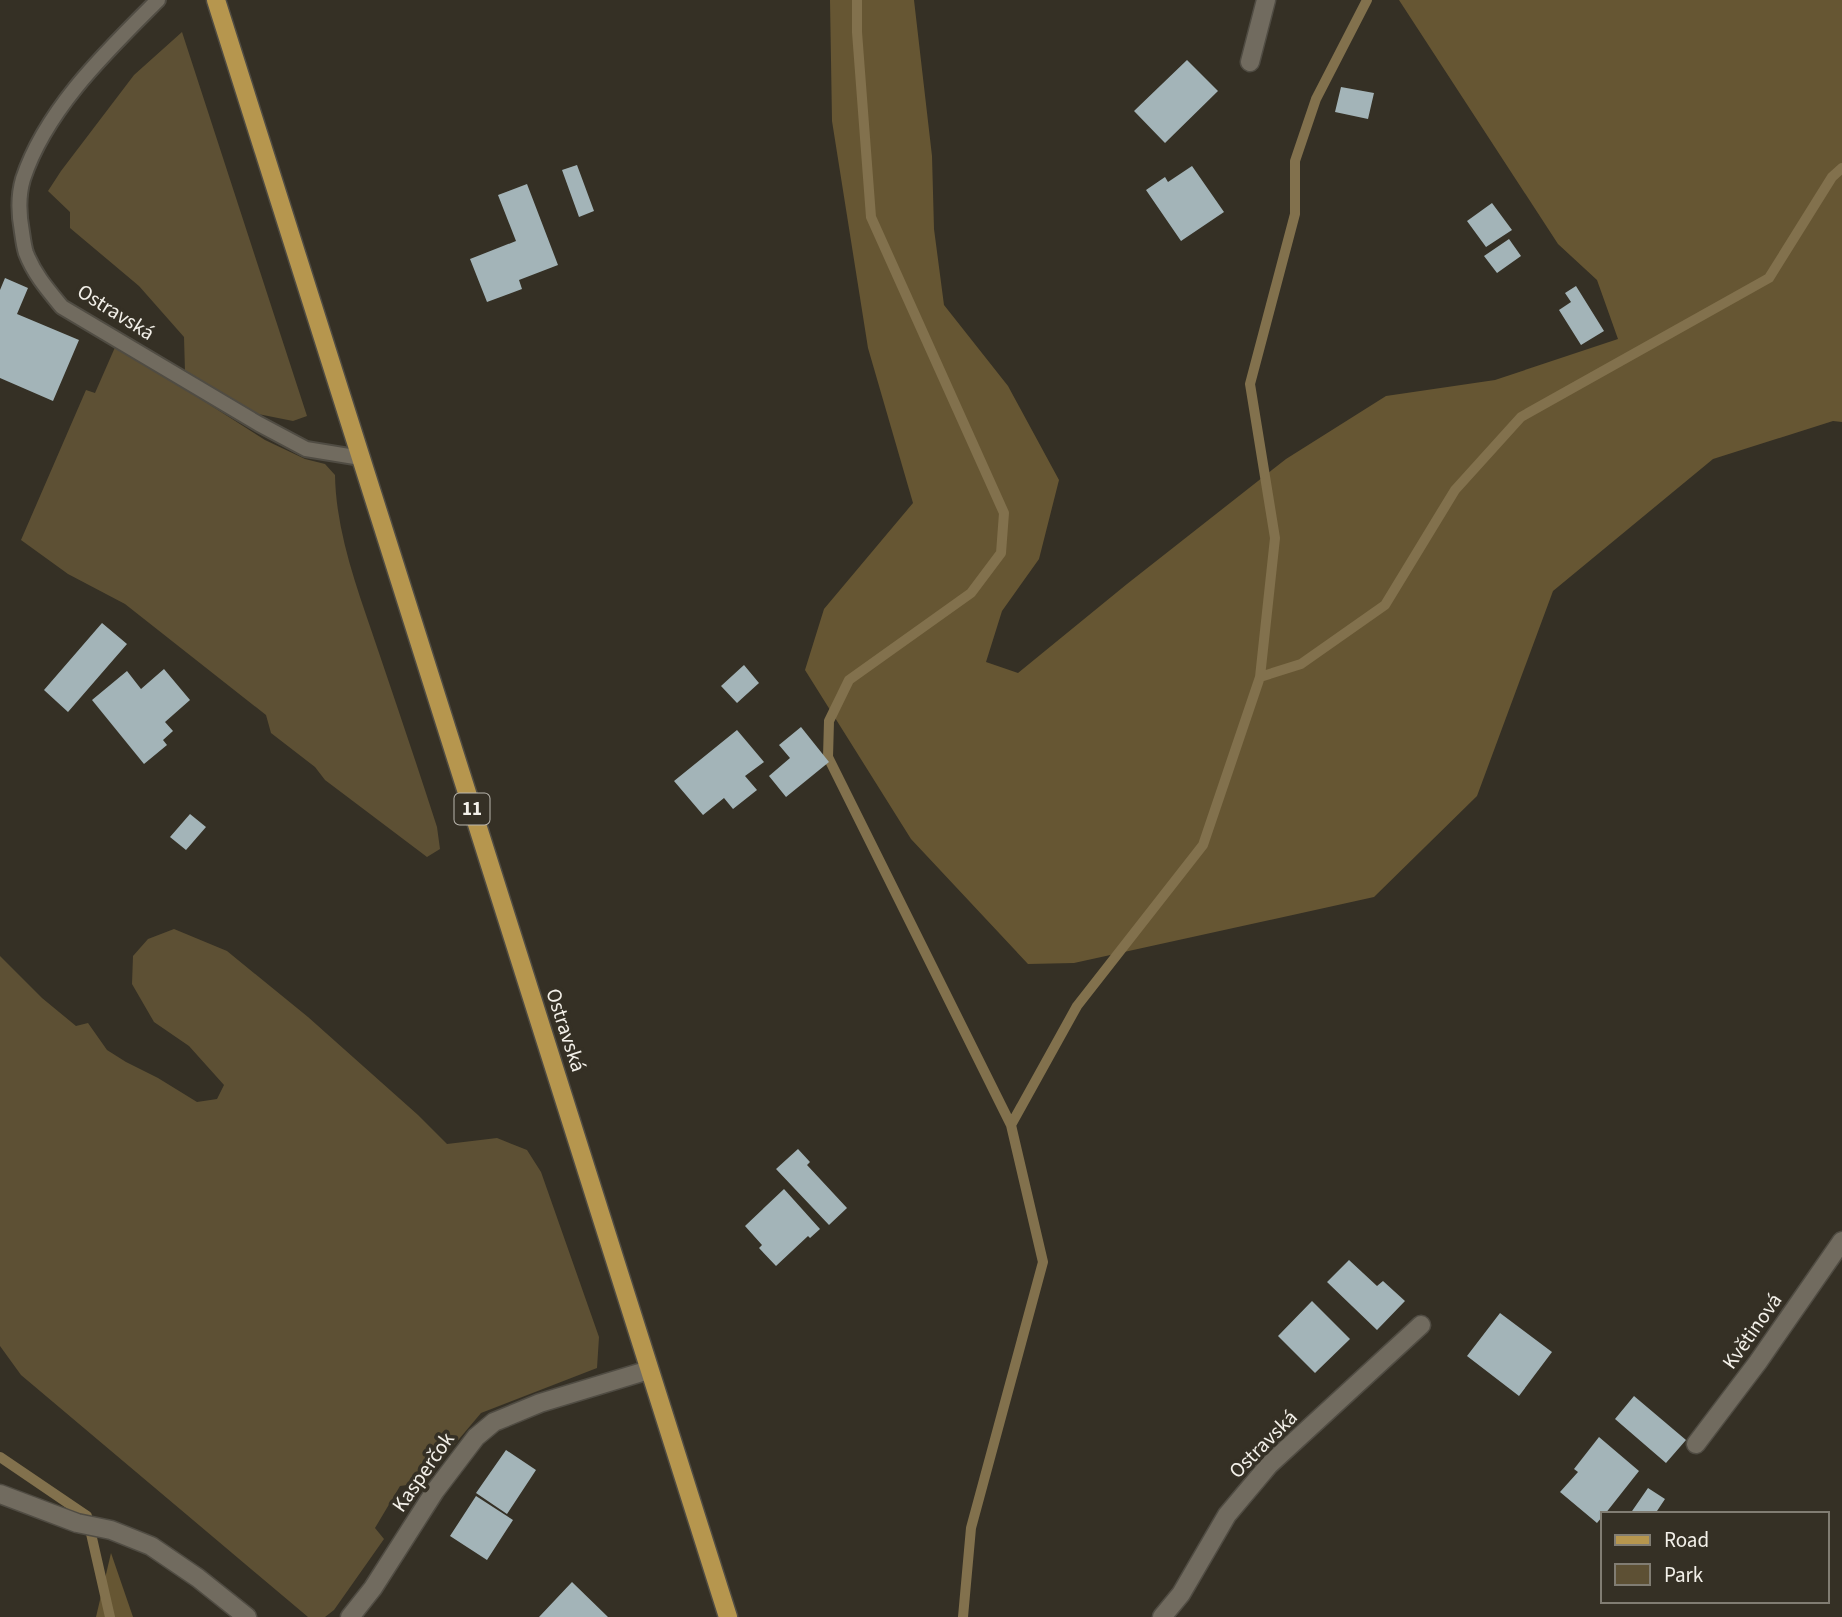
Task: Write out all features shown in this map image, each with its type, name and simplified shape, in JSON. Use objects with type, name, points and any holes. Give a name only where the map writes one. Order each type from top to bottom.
[{"type":"main road","name":"Ostravská","points":[[219,1],[728,1617]]},
{"type":"street","points":[[1250,62],[1266,0]]},
{"type":"street","name":"Květinová","points":[[1696,1444],[1758,1362],[1842,1241]]},
{"type":"street","name":"Ostravská","points":[[1162,1617],[1181,1594],[1227,1515],[1269,1465],[1421,1325]]},
{"type":"street","name":"Kasperčok","points":[[350,1617],[373,1588],[435,1491],[476,1437],[494,1422],[540,1403],[649,1370]]},
{"type":"street","points":[[0,1494],[77,1523],[111,1530],[151,1546],[171,1558],[247,1617]]},
{"type":"lane","name":"Ostravská","points":[[158,0],[92,68],[58,113],[36,149],[22,182],[19,215],[25,252],[41,283],[62,307],[73,314],[306,449],[361,457]]},
{"type":"green space","points":[[182,32],[307,416],[293,421],[258,414],[185,372],[184,337],[139,286],[70,228],[70,212],[48,191],[134,75]]},
{"type":"green space","points":[[116,345],[265,440],[305,459],[325,464],[335,475],[339,520],[350,564],[437,827],[440,849],[427,857],[325,780],[315,767],[271,733],[266,715],[125,604],[68,574],[21,540],[86,390],[95,393]]},
{"type":"green space","points":[[174,929],[227,951],[308,1017],[447,1144],[497,1138],[527,1150],[541,1172],[599,1337],[597,1368],[481,1413],[422,1483],[400,1486],[375,1528],[384,1539],[334,1610],[325,1617],[308,1617],[21,1375],[0,1346],[0,956],[42,998],[76,1026],[88,1023],[107,1050],[197,1102],[217,1099],[224,1085],[189,1046],[154,1022],[132,984],[133,956],[148,939]]},
{"type":"shaded area","points":[[830,0],[914,0],[932,156],[934,229],[944,305],[1008,386],[1059,480],[1039,559],[1002,611],[986,662],[1018,673],[1286,459],[1386,396],[1495,380],[1618,339],[1597,280],[1558,244],[1399,0],[1842,0],[1842,422],[1833,421],[1713,459],[1553,591],[1477,796],[1374,897],[1074,963],[1028,964],[911,839],[805,670],[824,609],[913,503],[868,348],[832,121]]},
{"type":"shaded area","points":[[111,1553],[133,1617],[96,1617]]},
{"type":"building","points":[[1187,60],[1218,91],[1165,143],[1134,111]]},
{"type":"building","points":[[1341,87],[1374,93],[1368,119],[1335,112]]},
{"type":"building","points":[[577,165],[594,211],[579,217],[562,170]]},
{"type":"building","points":[[1192,166],[1224,212],[1181,241],[1146,190],[1165,177],[1168,182]]},
{"type":"building","points":[[527,184],[558,265],[519,280],[522,289],[487,302],[470,259],[516,241],[498,195]]},
{"type":"building","points":[[1492,203],[1512,230],[1486,247],[1467,221]]},
{"type":"building","points":[[1509,239],[1521,256],[1497,273],[1484,256]]},
{"type":"building","points":[[5,278],[28,288],[17,314],[79,340],[53,401],[0,378],[0,290]]},
{"type":"building","points":[[1576,286],[1604,331],[1581,345],[1559,310],[1571,302],[1565,293]]},
{"type":"building","points":[[102,623],[127,644],[68,712],[44,690]]},
{"type":"building","points":[[744,665],[759,683],[737,703],[721,686]]},
{"type":"building","points":[[164,669],[190,700],[165,722],[173,731],[163,740],[167,745],[144,764],[92,700],[127,671],[141,689]]},
{"type":"building","points":[[801,727],[829,762],[786,797],[769,776],[790,758],[779,745]]},
{"type":"building","points":[[737,730],[764,762],[745,776],[757,790],[733,809],[724,798],[703,815],[674,781]]},
{"type":"building","points":[[190,814],[206,827],[186,850],[170,837]]},
{"type":"building","points":[[798,1149],[810,1162],[807,1165],[847,1208],[829,1225],[776,1169]]},
{"type":"building","points":[[784,1189],[820,1229],[810,1238],[808,1236],[776,1266],[759,1248],[762,1245],[745,1226]]},
{"type":"building","points":[[1349,1260],[1377,1286],[1383,1281],[1405,1301],[1377,1330],[1327,1282]]},
{"type":"building","points":[[1312,1301],[1350,1339],[1315,1373],[1278,1336]]},
{"type":"building","points":[[1500,1313],[1552,1352],[1519,1396],[1467,1356]]},
{"type":"building","points":[[1634,1396],[1686,1440],[1666,1463],[1615,1419]]},
{"type":"building","points":[[1599,1437],[1639,1471],[1607,1512],[1601,1512],[1601,1518],[1597,1523],[1560,1492],[1578,1472],[1574,1469]]},
{"type":"building","points":[[506,1450],[536,1470],[507,1514],[476,1493]]},
{"type":"building","points":[[1648,1488],[1665,1499],[1656,1512],[1631,1512]]},
{"type":"building","points":[[476,1496],[513,1520],[487,1560],[450,1536]]},
{"type":"building","points":[[572,1582],[608,1617],[539,1617]]},
{"type":"waterway","points":[[857,0],[871,217],[1004,513],[1001,553],[971,593],[849,680],[829,721],[828,757],[1011,1125]]},
{"type":"waterway","points":[[963,1617],[971,1528],[1043,1262],[1011,1125],[1077,1006],[1203,845],[1260,677],[1275,538],[1250,384],[1295,214],[1295,161],[1316,99],[1367,0]]},
{"type":"waterway","points":[[1260,677],[1301,664],[1385,605],[1455,490],[1521,417],[1769,278],[1832,177],[1842,168]]},
{"type":"waterway","points":[[0,1457],[87,1516],[110,1617]]}]
